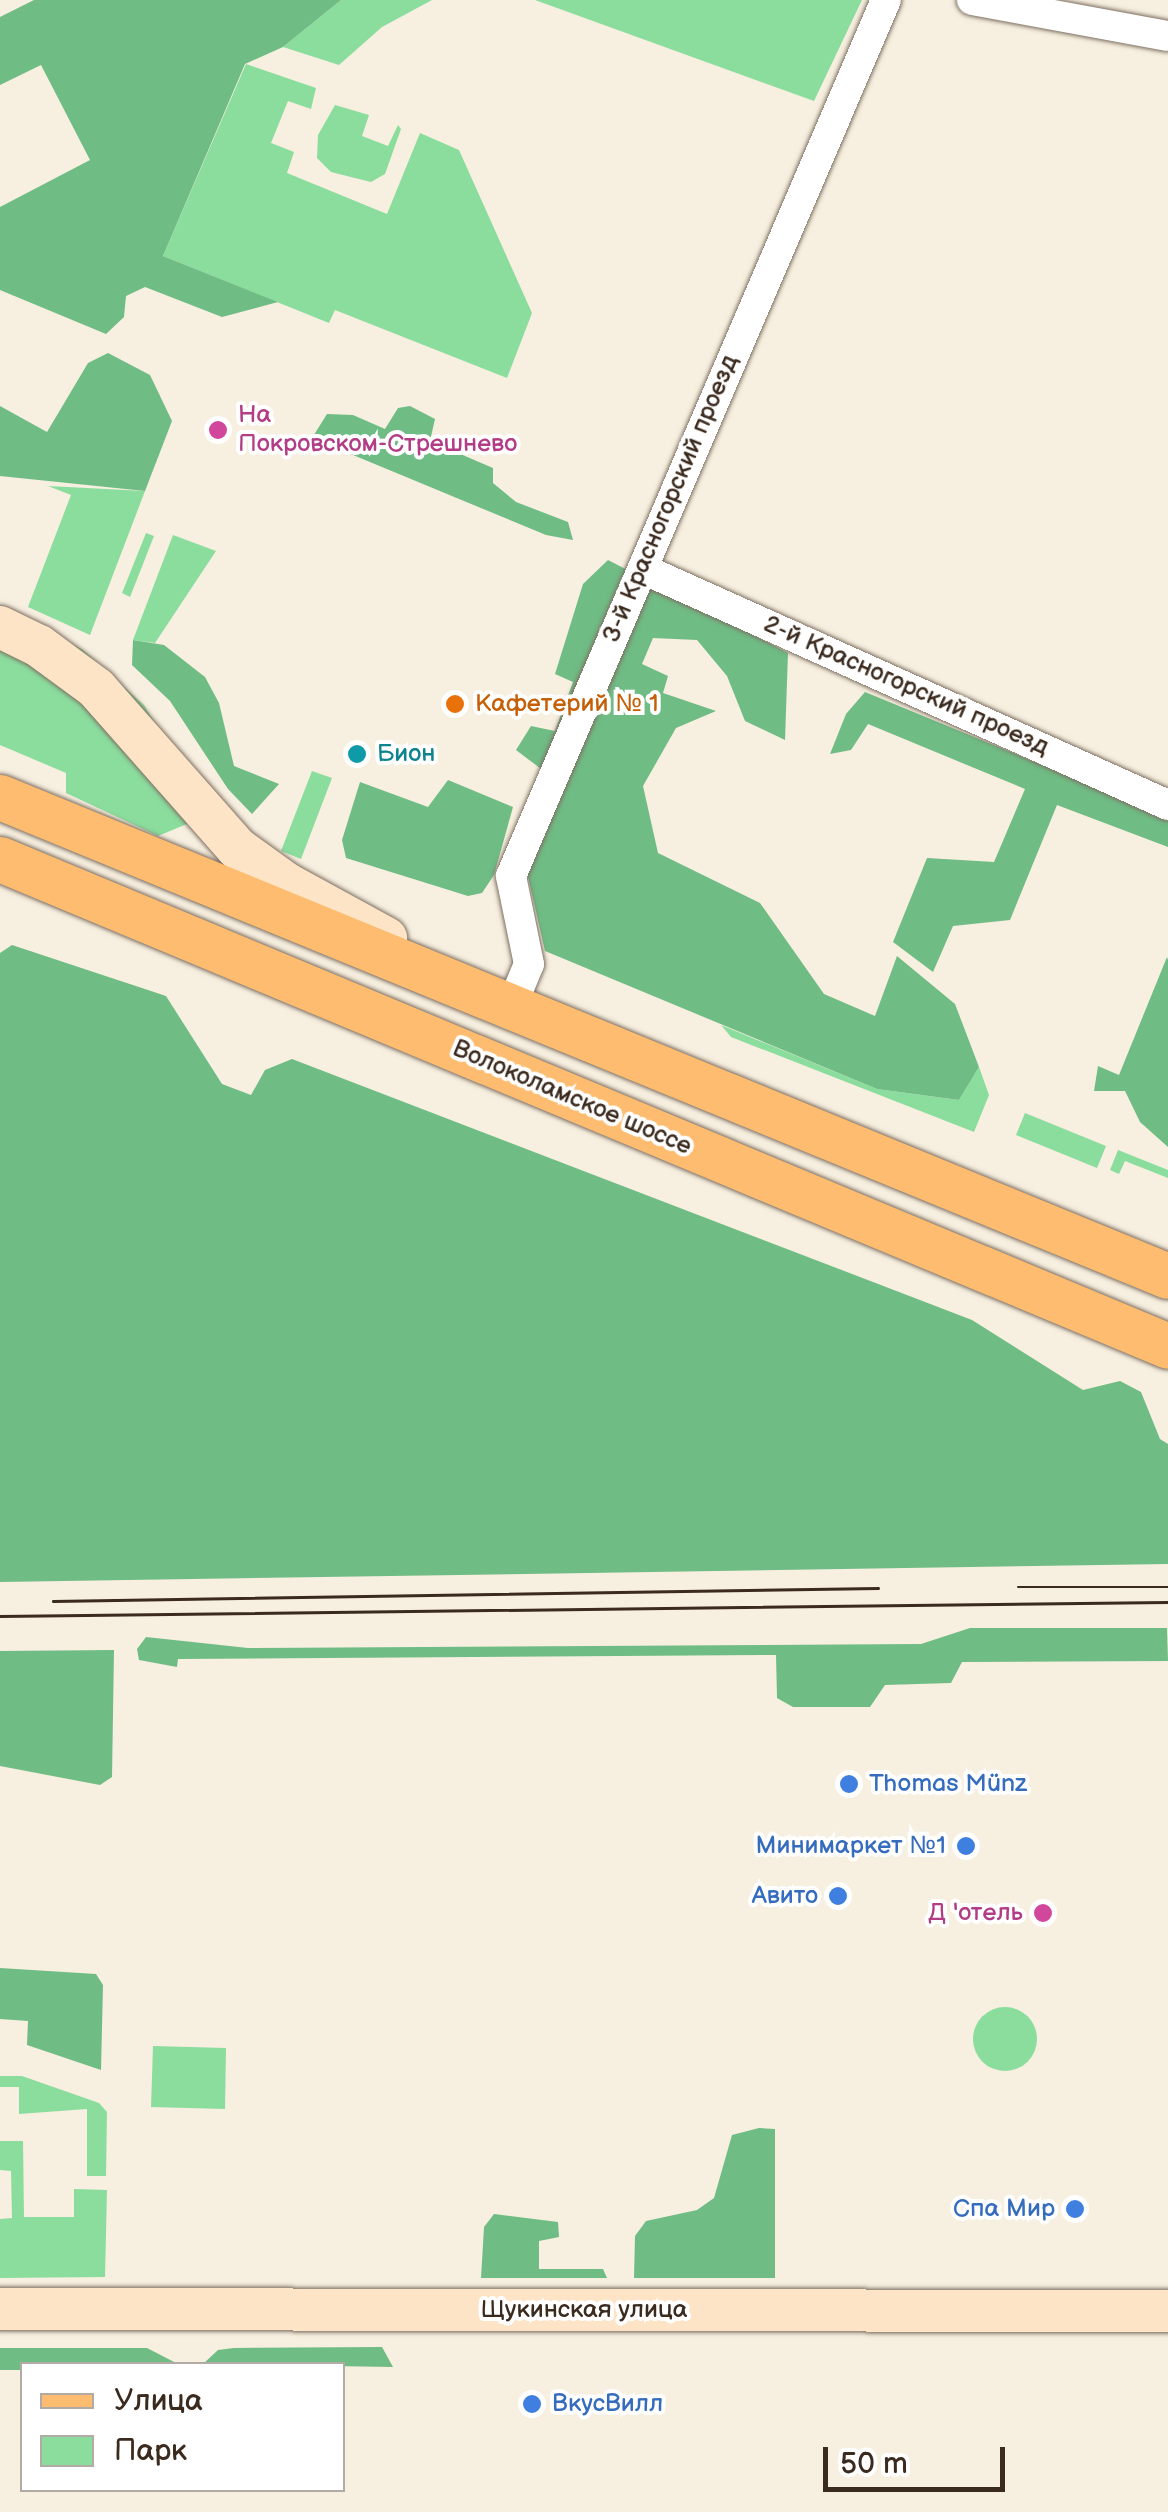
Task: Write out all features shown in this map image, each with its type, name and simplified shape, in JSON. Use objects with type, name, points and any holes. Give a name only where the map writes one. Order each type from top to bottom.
[{"type":"main road","points":[[0,627],[39,646],[96,688],[236,848],[287,884],[504,1002]]},
{"type":"main road","points":[[0,797],[1168,1276]]},
{"type":"main road","name":"Волоколамское шоссе","points":[[0,858],[1160,1344]]},
{"type":"main road","points":[[1055,1229],[1168,1261]]},
{"type":"main road","name":"Щукинская улица","points":[[0,2309],[1168,2311]]},
{"type":"street","name":"3-й Красногорский проезд","points":[[504,1002],[529,964],[511,876],[769,262],[886,0]]},
{"type":"street","points":[[972,0],[1168,36]]},
{"type":"street","name":"2-й Красногорский проезд","points":[[643,569],[1168,805]]},
{"type":"green space","points":[[34,0],[341,0],[283,47],[245,64],[163,256],[278,302],[222,317],[145,287],[126,296],[124,317],[106,334],[0,290],[0,207],[90,160],[41,65],[0,85],[0,17]]},
{"type":"green space","points":[[341,0],[432,0],[382,27],[339,65],[283,47]]},
{"type":"green space","points":[[535,0],[862,0],[814,101]]},
{"type":"green space","points":[[246,64],[316,88],[311,109],[288,101],[271,143],[294,152],[287,173],[387,214],[420,133],[459,150],[532,313],[507,378],[335,310],[329,323],[163,256]]},
{"type":"green space","points":[[335,105],[369,115],[362,136],[388,146],[398,125],[401,129],[385,174],[371,182],[331,172],[317,158],[318,135]]},
{"type":"green space","points":[[108,353],[150,375],[172,421],[145,491],[0,476],[0,406],[47,432],[88,363]]},
{"type":"green space","points":[[410,406],[435,419],[430,441],[493,468],[493,483],[516,502],[568,522],[573,540],[546,535],[312,438],[327,414],[353,415],[385,429],[398,408]]},
{"type":"green space","points":[[48,486],[145,491],[90,635],[28,607],[71,495]]},
{"type":"green space","points":[[146,533],[154,536],[130,597],[122,593]]},
{"type":"green space","points":[[173,535],[216,551],[155,643],[133,640]]},
{"type":"green space","points":[[608,560],[788,653],[785,740],[745,721],[727,676],[697,640],[653,638],[642,664],[668,676],[663,693],[716,711],[676,728],[643,786],[658,853],[760,903],[824,994],[875,1016],[897,956],[955,1004],[979,1067],[959,1100],[877,1089],[545,951],[526,868],[561,784],[516,750],[531,726],[555,731],[573,682],[555,674],[583,584]]},
{"type":"green space","points":[[18,618],[82,649],[144,705],[190,782],[194,821],[158,836],[66,793],[66,773],[0,745],[0,640]]},
{"type":"green space","points":[[133,640],[164,645],[205,677],[219,703],[234,766],[279,784],[252,814],[228,789],[170,701],[132,665]]},
{"type":"green space","points":[[865,692],[1168,817],[1168,847],[1057,805],[1010,920],[953,926],[933,972],[893,942],[927,858],[994,862],[1025,789],[868,724],[851,750],[830,754],[846,714]]},
{"type":"green space","points":[[312,771],[332,778],[301,859],[281,851]]},
{"type":"green space","points":[[448,780],[513,807],[494,875],[482,893],[468,896],[346,858],[342,840],[360,782],[428,807]]},
{"type":"green space","points":[[12,945],[166,996],[222,1084],[251,1095],[265,1070],[292,1059],[972,1320],[1083,1390],[1120,1381],[1141,1392],[1160,1439],[1168,1444],[1168,1564],[0,1582],[0,953]]},
{"type":"green space","points":[[1167,957],[1168,1147],[1140,1122],[1125,1091],[1094,1091],[1098,1066],[1119,1075]]},
{"type":"green space","points":[[721,1025],[877,1089],[959,1100],[979,1067],[989,1095],[974,1132],[731,1037]]},
{"type":"green space","points":[[1025,1113],[1106,1146],[1097,1168],[1016,1135]]},
{"type":"green space","points":[[1118,1150],[1168,1170],[1168,1178],[1125,1161],[1119,1174],[1110,1170]]},
{"type":"green space","points":[[970,1628],[1167,1628],[1168,1661],[962,1662],[951,1683],[885,1685],[870,1707],[793,1707],[777,1698],[776,1655],[178,1659],[177,1667],[139,1660],[137,1649],[146,1637],[248,1648],[921,1644]]},
{"type":"green space","points":[[114,1650],[112,1777],[100,1785],[0,1766],[0,1651]]},
{"type":"green space","points":[[0,1968],[96,1974],[103,1985],[101,2070],[27,2045],[28,2021],[0,2019]]},
{"type":"green space","points":[[1005,2007],[1027,2017],[1037,2039],[1027,2061],[1005,2071],[983,2061],[973,2039],[983,2017]]},
{"type":"green space","points":[[153,2046],[226,2048],[225,2109],[151,2107]]},
{"type":"green space","points":[[0,2076],[22,2076],[99,2103],[107,2112],[106,2176],[87,2176],[87,2109],[19,2114],[19,2087],[0,2087]]},
{"type":"green space","points":[[759,2128],[775,2129],[775,2278],[634,2278],[635,2236],[646,2221],[697,2210],[714,2198],[732,2135]]},
{"type":"green space","points":[[0,2141],[23,2141],[24,2217],[74,2217],[74,2189],[107,2190],[105,2277],[0,2278],[0,2219],[12,2218],[11,2171],[0,2170]]},
{"type":"green space","points":[[494,2214],[558,2222],[559,2237],[539,2241],[539,2269],[603,2269],[607,2278],[481,2278],[484,2227]]},
{"type":"green space","points":[[382,2347],[393,2367],[345,2366],[345,2362],[205,2362],[218,2350]]},
{"type":"green space","points":[[0,2348],[147,2348],[174,2362],[20,2362],[20,2370],[0,2370]]},
{"type":"tram line","points":[[1018,1587],[1168,1587]]},
{"type":"tram line","points":[[53,1601],[878,1588]]},
{"type":"tram line","points":[[0,1616],[1168,1602]]},
{"type":"place","name":"На Покровском-Стрешнево","points":[[218,430]]},
{"type":"place","name":"Кафетерий № 1","points":[[455,704]]},
{"type":"place","name":"Бион","points":[[357,754]]},
{"type":"place","name":"Thomas Münz","points":[[849,1784]]},
{"type":"place","name":"Минимаркет №1","points":[[966,1846]]},
{"type":"place","name":"Авито","points":[[838,1896]]},
{"type":"place","name":"Д 'отель","points":[[1043,1913]]},
{"type":"place","name":"Спа Мир","points":[[1075,2209]]},
{"type":"place","name":"ВкусВилл","points":[[532,2404]]}]
